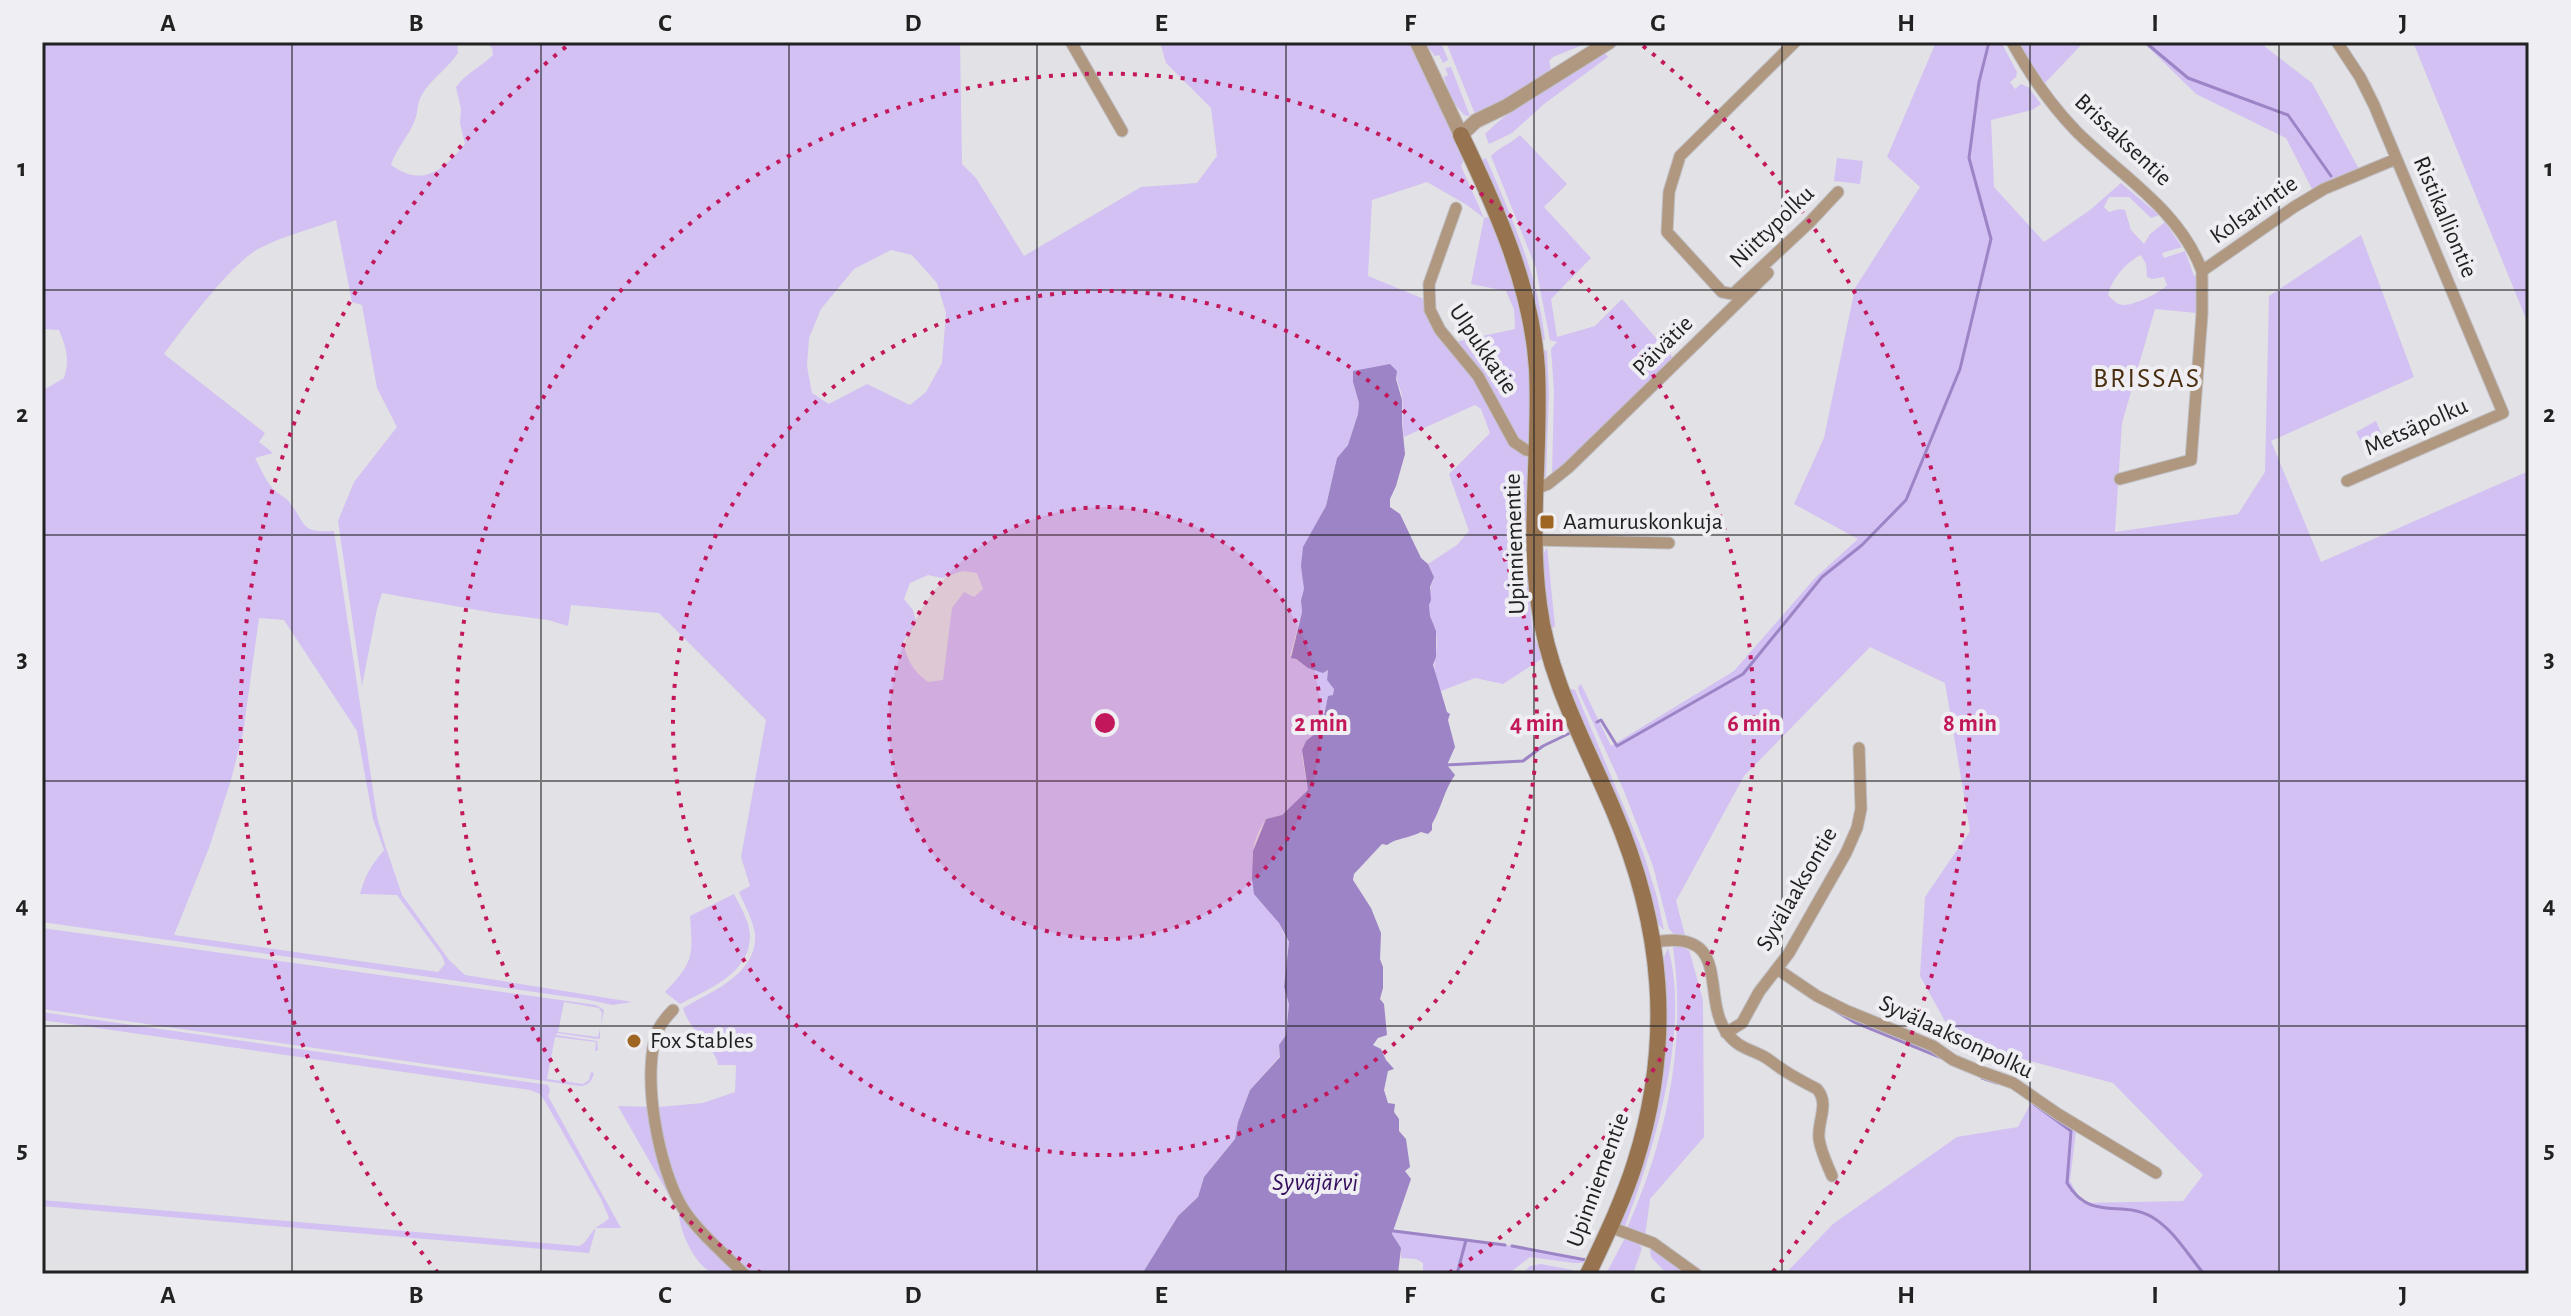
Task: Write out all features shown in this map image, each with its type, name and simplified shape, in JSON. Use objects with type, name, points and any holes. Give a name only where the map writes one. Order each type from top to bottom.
[{"type":"main road","name":"Upinniementie","points":[[1461,135],[1495,208],[1525,295],[1537,367],[1534,540],[1538,605],[1551,660],[1624,836],[1637,872],[1654,942],[1660,999],[1655,1074],[1635,1163],[1588,1274]]},
{"type":"street","points":[[1071,42],[1122,131]]},
{"type":"street","name":"Upinniementie","points":[[1417,42],[1461,135]]},
{"type":"street","points":[[1461,135],[1480,131],[1507,106],[1609,42]]},
{"type":"street","name":"Niittypolku","points":[[1795,42],[1680,156],[1669,192],[1667,228],[1671,239],[1722,292],[1729,294],[1742,288],[1838,192]]},
{"type":"street","name":"Brissaksentie","points":[[2012,42],[2031,75],[2062,116],[2170,217],[2202,271]]},
{"type":"street","name":"Ristikalliontie","points":[[2337,42],[2360,77],[2503,413]]},
{"type":"street","name":"Kolsarintie","points":[[2120,479],[2191,460],[2202,314],[2202,271],[2324,189],[2396,159]]},
{"type":"street","name":"Ulpukkatie","points":[[1456,208],[1429,284],[1430,310],[1440,330],[1478,376],[1514,442],[1526,450],[1537,452]]},
{"type":"street","name":"Päivätie","points":[[1535,489],[1557,478],[1656,384],[1810,233],[1809,223]]},
{"type":"street","name":"Metsäpolku","points":[[2347,481],[2503,413]]},
{"type":"street","points":[[1534,540],[1669,543]]},
{"type":"street","name":"Syvälaaksontie","points":[[1726,1033],[1742,1023],[1759,992],[1800,934],[1846,853],[1861,809],[1859,748]]},
{"type":"street","points":[[1654,942],[1677,938],[1700,950],[1711,968],[1719,1020],[1726,1033],[1736,1044],[1765,1057],[1822,1095],[1824,1105],[1819,1139],[1832,1176]]},
{"type":"street","name":"Syvälaaksonpolku","points":[[1777,969],[1817,996],[1845,1010],[1933,1046],[1953,1060],[2013,1083],[2156,1173]]},
{"type":"street","points":[[673,1010],[657,1031],[650,1067],[650,1085],[665,1167],[673,1192],[685,1211],[709,1241],[744,1274]]},
{"type":"street","points":[[1610,1227],[1653,1243],[1696,1274]]},
{"type":"shaded area","points":[[42,42],[457,42],[458,53],[421,96],[415,120],[391,165],[402,172],[423,175],[440,168],[465,144],[456,87],[493,55],[487,42],[960,42],[962,164],[976,178],[1024,256],[1141,187],[1197,183],[1217,156],[1211,108],[1166,63],[1160,42],[1409,42],[1465,157],[1461,166],[1484,218],[1427,182],[1372,200],[1368,276],[1424,299],[1427,312],[1478,383],[1521,452],[1530,460],[1527,528],[1530,605],[1533,634],[1543,658],[1503,684],[1475,678],[1441,691],[1434,668],[1437,642],[1429,606],[1434,577],[1428,564],[1457,545],[1469,531],[1449,474],[1490,433],[1481,409],[1475,405],[1404,437],[1403,402],[1397,371],[1383,366],[1354,372],[1358,414],[1348,445],[1337,458],[1326,506],[1302,554],[1302,612],[1290,656],[1309,668],[1323,672],[1328,670],[1327,680],[1334,687],[1333,695],[1326,704],[1320,731],[1303,747],[1308,790],[1282,815],[1266,819],[1253,851],[1253,872],[1260,893],[1289,942],[1284,987],[1289,1003],[1286,1035],[1279,1045],[1280,1056],[1250,1090],[1235,1139],[1204,1177],[1198,1197],[1178,1216],[1142,1274],[748,1274],[702,1226],[682,1199],[669,1169],[658,1107],[703,1103],[735,1092],[736,1065],[718,1065],[683,1008],[731,980],[749,960],[754,948],[754,929],[739,892],[750,886],[741,857],[766,720],[659,613],[571,605],[568,626],[548,620],[382,593],[362,686],[338,521],[354,482],[397,427],[377,388],[362,305],[352,302],[336,220],[278,240],[249,255],[209,296],[164,354],[265,433],[259,442],[273,453],[255,458],[269,484],[289,501],[310,529],[334,531],[377,817],[402,895],[449,960],[465,975],[632,1002],[613,1005],[42,922],[42,391],[64,378],[67,359],[59,330],[42,329]],"holes":[[[891,250],[912,255],[937,283],[946,313],[942,363],[926,392],[910,405],[867,384],[829,404],[812,393],[807,366],[809,338],[821,309],[854,269]],[[962,571],[977,573],[983,589],[974,597],[964,592],[952,608],[943,680],[928,682],[909,660],[903,642],[916,622],[913,610],[904,599],[910,583],[928,575],[942,578]],[[259,618],[284,620],[357,731],[373,819],[384,850],[369,870],[360,894],[397,895],[442,956],[445,964],[438,972],[174,935],[209,848],[243,733]]]},
{"type":"shaded area","points":[[1424,42],[1441,42],[1448,60],[1443,63],[1439,55],[1435,56]]},
{"type":"shaded area","points":[[1446,42],[1590,42],[1553,57],[1549,61],[1551,69],[1544,76],[1491,110],[1475,114]]},
{"type":"shaded area","points":[[1936,42],[2001,42],[2017,72],[2010,82],[2015,89],[2021,84],[2028,87],[2041,104],[2032,110],[1991,120],[1994,187],[2044,242],[2090,210],[2121,183],[2159,215],[2151,218],[2129,197],[2109,197],[2104,207],[2109,212],[2125,210],[2131,230],[2144,244],[2150,234],[2165,222],[2182,247],[2162,253],[2164,258],[2185,251],[2194,276],[2198,275],[2197,313],[2155,309],[2122,423],[2115,532],[2238,514],[2265,472],[2269,296],[2361,235],[2414,377],[2271,441],[2321,562],[2529,471],[2529,1274],[1785,1274],[1833,1224],[1957,1137],[2018,1127],[2033,1099],[2076,1130],[2070,1181],[2082,1203],[2183,1201],[2203,1175],[2113,1083],[2023,1059],[1951,1032],[1920,976],[1925,897],[1970,831],[1945,683],[1870,647],[1744,776],[1676,901],[1685,935],[1674,934],[1669,929],[1653,866],[1624,791],[1579,692],[1581,684],[1611,746],[1734,671],[1815,578],[1858,539],[1794,504],[1824,438],[1855,288],[1920,187],[1887,157]],"holes":[[[2141,255],[2146,264],[2147,277],[2164,277],[2167,285],[2164,288],[2141,301],[2125,305],[2108,295],[2125,266]]]},
{"type":"shaded area","points":[[2016,42],[2084,42],[2044,84]]},
{"type":"shaded area","points":[[2143,42],[2259,42],[2312,83],[2359,169],[2312,189],[2286,138],[2196,94]]},
{"type":"shaded area","points":[[2413,42],[2529,42],[2529,326]]},
{"type":"shaded area","points":[[1604,52],[1608,57],[1544,104],[1512,133],[1489,144],[1485,134],[1512,110]]},
{"type":"shaded area","points":[[1451,67],[1470,116],[1464,115],[1451,99],[1444,77],[1448,75],[1445,68]]},
{"type":"shaded area","points":[[1520,135],[1567,184],[1544,207],[1591,258],[1551,299],[1557,337],[1595,326],[1622,299],[1676,361],[1552,476],[1554,391],[1551,349],[1557,342],[1550,340],[1536,268],[1491,156]]},
{"type":"shaded area","points":[[1486,158],[1530,270],[1545,340],[1540,339],[1522,258],[1482,160]]},
{"type":"shaded area","points":[[1837,158],[1863,161],[1860,184],[1834,181]]},
{"type":"shaded area","points":[[1488,217],[1504,244],[1516,285],[1531,372],[1529,442],[1525,445],[1520,444],[1455,342],[1515,329],[1514,309],[1506,291],[1471,284],[1484,218]]},
{"type":"shaded area","points":[[1544,350],[1547,351],[1549,393],[1546,477],[1543,475]]},
{"type":"shaded area","points":[[2376,421],[2383,437],[2364,447],[2356,432]]},
{"type":"shaded area","points":[[1547,547],[1555,626],[1551,629],[1546,615],[1543,555]]},
{"type":"shaded area","points":[[1575,690],[1643,852],[1664,930],[1658,924],[1638,854],[1569,691]]},
{"type":"shaded area","points":[[734,894],[750,931],[743,961],[726,979],[680,1004],[665,992],[682,973],[690,958],[690,916]]},
{"type":"shaded area","points":[[42,928],[596,1005],[604,1010],[601,1026],[602,1013],[599,1008],[564,1002],[558,1032],[598,1037],[600,1029],[600,1038],[556,1035],[597,1041],[598,1050],[595,1051],[596,1042],[555,1037],[547,1079],[583,1084],[589,1080],[591,1072],[594,1073],[589,1082],[580,1086],[42,1009]]},
{"type":"shaded area","points":[[1675,945],[1689,950],[1703,1000],[1704,1137],[1650,1199],[1645,1236],[1627,1228],[1653,1161],[1670,1091],[1677,1020]]},
{"type":"shaded area","points":[[1668,948],[1674,980],[1675,1014],[1666,1088],[1647,1162],[1625,1226],[1621,1226],[1619,1222],[1663,1069],[1667,1026],[1664,957]]},
{"type":"shaded area","points":[[42,1012],[548,1085],[548,1096],[621,1228],[596,1228],[609,1218],[601,1199],[546,1103],[540,1094],[530,1090],[42,1020]]},
{"type":"shaded area","points":[[618,1106],[652,1107],[670,1191],[741,1274],[714,1273],[695,1257],[685,1239],[679,1213]]},
{"type":"shaded area","points":[[42,1200],[579,1246],[596,1228],[589,1253],[42,1206]]},
{"type":"shaded area","points":[[1394,1231],[1512,1246],[1586,1260],[1574,1263],[1530,1257],[1508,1274],[1423,1274],[1423,1263],[1401,1258],[1401,1248],[1392,1234]]},
{"type":"shaded area","points":[[1625,1238],[1636,1241],[1642,1248],[1633,1274],[1606,1274]]},
{"type":"shaded area","points":[[1650,1248],[1691,1274],[1667,1274],[1651,1257]]},
{"type":"shaded area","points":[[1541,1264],[1572,1270],[1577,1274],[1522,1274],[1530,1266]]},
{"type":"water","name":"Syväjärvi","points":[[1390,364],[1397,371],[1402,400],[1405,454],[1390,507],[1400,514],[1421,558],[1434,577],[1429,605],[1436,631],[1433,665],[1450,714],[1448,720],[1455,747],[1447,765],[1455,775],[1432,830],[1428,834],[1421,832],[1387,845],[1382,844],[1354,874],[1353,880],[1371,908],[1381,933],[1383,988],[1380,999],[1384,1004],[1387,1035],[1378,1038],[1373,1045],[1381,1049],[1394,1069],[1388,1071],[1384,1090],[1388,1103],[1395,1104],[1394,1112],[1399,1119],[1399,1131],[1406,1139],[1410,1167],[1405,1171],[1411,1179],[1392,1234],[1401,1248],[1398,1274],[1142,1274],[1178,1216],[1198,1197],[1204,1177],[1235,1139],[1250,1090],[1280,1057],[1279,1045],[1286,1035],[1289,1004],[1284,987],[1289,942],[1279,923],[1254,894],[1253,851],[1266,819],[1282,815],[1308,790],[1302,750],[1306,741],[1321,729],[1328,696],[1333,695],[1334,689],[1327,680],[1328,670],[1323,673],[1291,658],[1302,612],[1303,547],[1326,506],[1337,458],[1348,445],[1358,414],[1353,371]]},
{"type":"waterway","points":[[1597,722],[1601,720],[1617,746],[1743,674],[1822,577],[1862,545],[1906,500],[1960,369],[1991,239],[1969,158],[1979,82],[1989,42]]},
{"type":"waterway","points":[[2145,42],[2188,78],[2288,115],[2331,176]]},
{"type":"waterway","points":[[1446,765],[1523,761],[1543,746],[1570,733]]},
{"type":"waterway","points":[[1832,1009],[1854,1022],[1942,1058]]},
{"type":"waterway","points":[[1982,1078],[1997,1083]]},
{"type":"waterway","points":[[2034,1104],[2071,1131],[2067,1183],[2076,1195],[2097,1207],[2141,1212],[2152,1217],[2174,1236],[2204,1274]]},
{"type":"waterway","points":[[1394,1231],[1505,1245]]},
{"type":"waterway","points":[[1457,1274],[1466,1240]]},
{"type":"waterway","points":[[1512,1246],[1586,1260]]},
{"type":"place","name":"Aamuruskonkuja","points":[[1547,522]]},
{"type":"place","name":"Fox Stables","points":[[634,1041]]},
{"type":"district","name":"BRISSAS","points":[[2147,379]]}]
